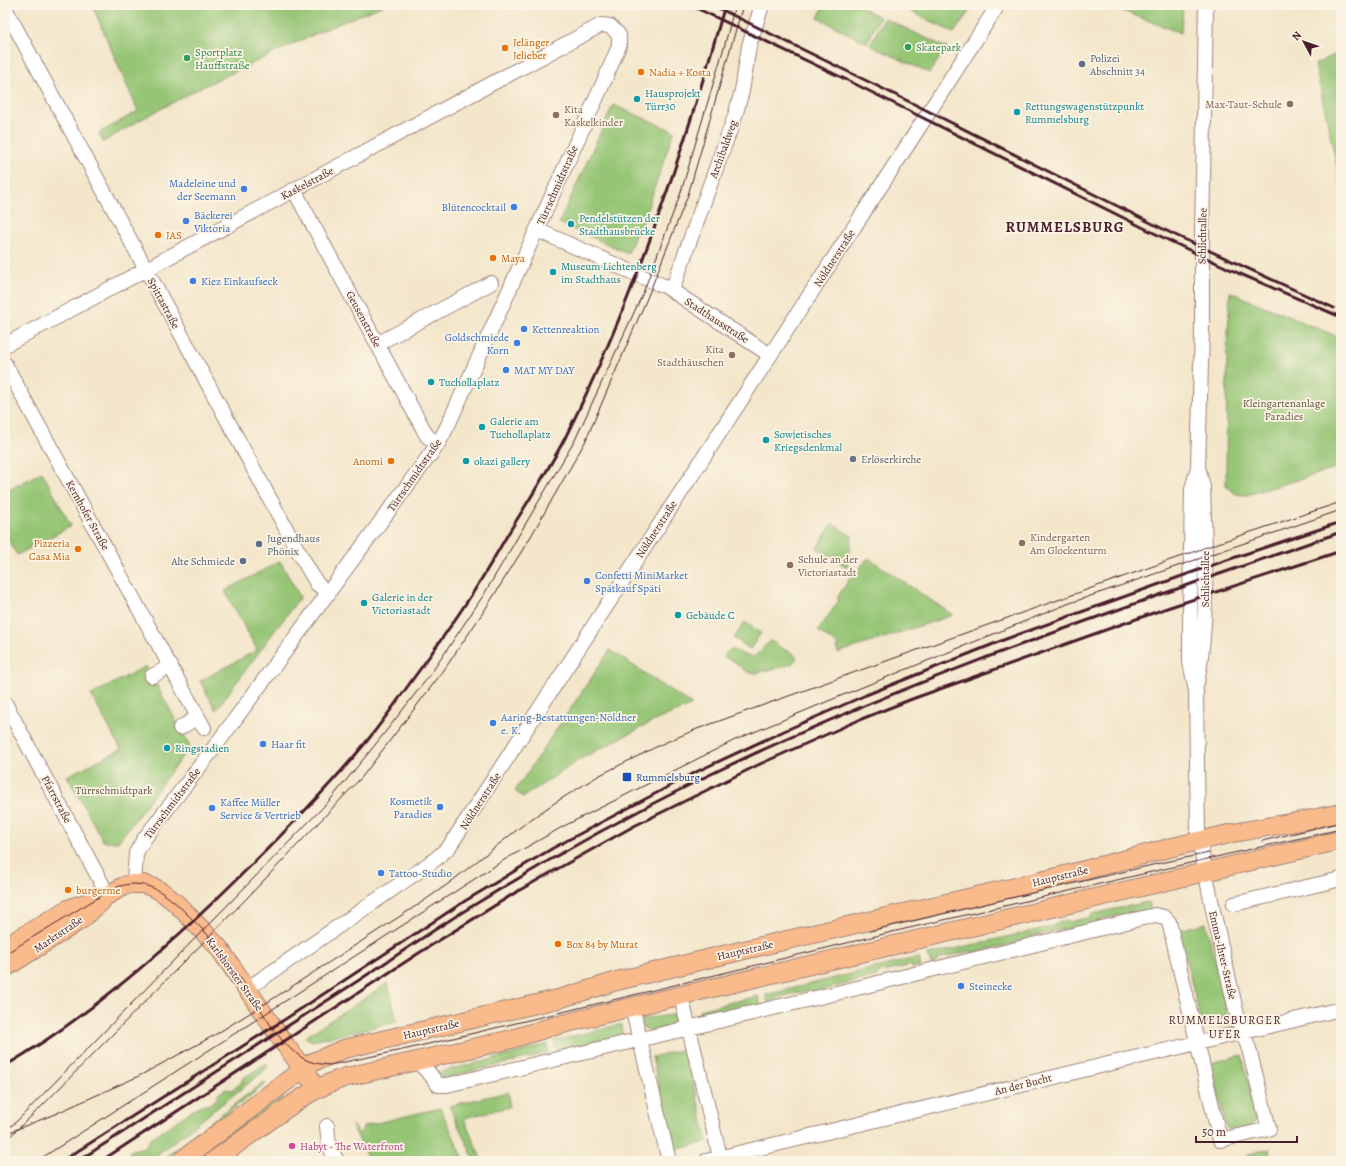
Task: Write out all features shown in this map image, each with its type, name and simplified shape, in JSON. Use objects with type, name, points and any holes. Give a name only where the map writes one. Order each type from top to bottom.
[{"type":"main road","name":"Hauptstraße","points":[[181,1161],[302,1069],[316,1060],[344,1049],[562,998],[617,981],[1054,878],[1199,841],[1233,833],[1341,813]]},
{"type":"main road","points":[[214,1161],[294,1103],[332,1081],[508,1040],[632,1006],[681,996],[924,937],[1341,840]]},
{"type":"main road","name":"Karlshorster Straße","points":[[134,884],[143,884],[162,892],[173,900],[212,940],[302,1069],[318,1088]]},
{"type":"main road","name":"Marktstraße","points":[[5,947],[68,909],[108,895],[124,886],[134,884]]},
{"type":"main road","name":"Marktstraße","points":[[5,968],[82,919],[108,895]]},
{"type":"street","name":"Archibaldweg","points":[[665,287],[735,116],[742,91],[749,46],[762,5]]},
{"type":"street","name":"Nöldnerstraße","points":[[247,989],[416,873],[437,858],[449,847],[998,5]]},
{"type":"street","name":"Schlichtallee","points":[[1205,872],[1199,841],[1196,771],[1196,691],[1202,658],[1205,618],[1203,487],[1198,467],[1202,332],[1206,5]]},
{"type":"street","name":"Spittastraße","points":[[5,8],[316,584],[329,593]]},
{"type":"street","name":"Kaskelstraße","points":[[5,345],[602,25],[610,26]]},
{"type":"street","name":"Türrschmidtstraße","points":[[134,884],[136,853],[144,839],[212,751],[329,593],[438,444],[448,426],[619,46],[619,35],[610,26]]},
{"type":"street","name":"Geusenstraße","points":[[294,190],[427,436],[438,444]]},
{"type":"street","name":"Stadthausstraße","points":[[537,230],[665,287],[770,355]]},
{"type":"street","points":[[377,344],[491,283]]},
{"type":"street","name":"Kernhofer Straße","points":[[5,364],[201,722],[180,728]]},
{"type":"street","points":[[152,676],[171,666]]},
{"type":"street","name":"Pfarrstraße","points":[[5,703],[108,895]]},
{"type":"street","name":"Emma-Ihrer-Straße","points":[[1198,1042],[1220,1140],[1268,1129],[1249,1049],[1238,1019],[1205,872]]},
{"type":"street","points":[[1234,904],[1341,879]]},
{"type":"street","points":[[417,1061],[430,1074],[438,1085],[447,1085],[523,1068],[1155,915],[1164,917],[1169,922],[1198,1042]]},
{"type":"street","points":[[681,996],[720,1159]]},
{"type":"street","points":[[632,1006],[669,1161]]},
{"type":"street","name":"An der Bucht","points":[[706,1161],[720,1159],[1198,1042],[1341,1009]]},
{"type":"street","points":[[327,1126],[329,1146],[337,1161]]},
{"type":"green space","name":"Sportplatz Hauffstraße","points":[[92,5],[384,5],[321,31],[200,88],[103,142],[99,133],[138,111]]},
{"type":"green space","points":[[824,5],[857,5],[880,17],[867,43],[818,18]]},
{"type":"green space","points":[[898,5],[969,5],[968,7],[971,9],[954,33]]},
{"type":"green space","points":[[1107,5],[1183,5],[1181,33]]},
{"type":"green space","name":"Skatepark","points":[[884,18],[947,48],[929,73],[870,45]]},
{"type":"green space","points":[[1341,52],[1341,186],[1315,64]]},
{"type":"green space","points":[[613,105],[674,131],[641,227],[638,227],[628,253],[559,223]]},
{"type":"green space","name":"Kleingartenanlage Paradies","points":[[1230,292],[1341,338],[1341,467],[1247,495],[1236,494],[1226,486],[1227,352]]},
{"type":"green space","points":[[42,472],[71,526],[17,555],[5,534],[5,492]]},
{"type":"green space","points":[[832,524],[852,536],[847,567],[817,548]]},
{"type":"green space","points":[[868,558],[953,615],[838,653],[836,647],[839,646],[818,631],[839,600],[837,598],[854,572],[856,573]]},
{"type":"green space","points":[[280,561],[300,597],[216,710],[200,681],[257,650],[225,591]]},
{"type":"green space","points":[[745,622],[761,633],[750,649],[734,638]]},
{"type":"green space","points":[[771,641],[797,657],[793,663],[757,673],[750,673],[734,661],[725,658],[725,654],[731,649],[747,656],[754,657]]},
{"type":"green space","points":[[610,650],[692,705],[652,722],[584,757],[523,797],[515,791]]},
{"type":"green space","name":"Türrschmidtpark","points":[[146,666],[190,746],[118,842],[103,841],[67,776],[121,749],[91,695]]},
{"type":"green space","points":[[1148,902],[1151,912],[1133,912],[1064,931],[1063,929],[1025,938],[1025,941],[972,953],[971,951],[938,959],[939,961],[931,965],[928,955],[1054,926],[1054,924],[1068,920],[1069,922],[1091,917],[1092,914]]},
{"type":"green space","points":[[1206,923],[1228,1017],[1201,1023],[1179,930]]},
{"type":"green space","points":[[919,957],[921,967],[912,968],[911,965],[878,973],[878,976],[811,993],[809,990],[776,998],[776,1000],[768,1004],[766,995]]},
{"type":"green space","points":[[388,983],[397,1022],[312,1041],[305,1037]]},
{"type":"green space","points":[[758,996],[761,1006],[752,1008],[749,1004],[716,1012],[716,1014],[702,1020],[699,1010]]},
{"type":"green space","points":[[679,1014],[679,1020],[675,1026],[648,1031],[644,1028],[641,1019]]},
{"type":"green space","points":[[621,1024],[623,1039],[619,1039],[618,1036],[560,1050],[560,1053],[557,1055],[554,1041]]},
{"type":"green space","points":[[547,1044],[550,1057],[546,1056],[545,1054],[456,1075],[456,1078],[445,1079],[435,1073],[513,1054]]},
{"type":"green space","points":[[685,1049],[708,1142],[674,1150],[652,1057]]},
{"type":"green space","points":[[1242,1055],[1256,1120],[1253,1124],[1246,1128],[1230,1130],[1227,1129],[1225,1123],[1211,1063]]},
{"type":"green space","points":[[267,1064],[267,1067],[264,1071],[149,1161],[135,1161],[129,1152],[144,1147],[151,1138],[201,1105],[208,1105],[217,1099],[218,1094],[226,1089],[232,1090],[240,1084],[243,1078]]},
{"type":"green space","points":[[264,1082],[266,1084],[163,1161],[159,1161]]},
{"type":"green space","points":[[508,1092],[509,1107],[464,1118],[482,1161],[475,1161],[449,1106]]},
{"type":"green space","points":[[280,1095],[283,1099],[200,1161],[190,1161]]},
{"type":"green space","points":[[440,1108],[465,1161],[369,1161],[352,1125],[360,1134],[364,1126]]},
{"type":"green space","points":[[1270,1149],[1272,1161],[1249,1161],[1248,1154]]},
{"type":"tram line","points":[[5,1131],[17,1121],[330,800],[430,675],[483,596],[575,440],[643,293],[681,192],[725,44],[735,5]]},
{"type":"tram line","points":[[5,1141],[41,1107],[247,898],[362,777],[444,670],[486,608],[530,538],[585,442],[648,296],[688,195],[743,5]]},
{"type":"tram line","points":[[5,1134],[55,1114],[139,1076],[213,1036],[422,902],[448,884],[527,822],[556,802],[598,776],[664,743],[697,729],[861,670],[1224,541],[1341,502]]},
{"type":"tram line","points":[[37,1161],[504,860],[564,826],[735,740],[1070,603],[1341,510]]},
{"type":"tram line","points":[[1262,841],[1341,822]]},
{"type":"tram line","points":[[5,954],[112,889],[124,885],[134,884],[154,888],[179,906],[215,943],[230,962],[284,1043],[308,1061],[330,1065],[407,1049],[892,932],[1341,829]]},
{"type":"tram line","points":[[870,931],[1209,853]]},
{"type":"railway","points":[[690,5],[847,80],[1170,241],[1238,273],[1341,317]]},
{"type":"railway","points":[[712,5],[914,104],[1173,234],[1334,308]]},
{"type":"railway","points":[[5,1066],[67,1025],[126,980],[182,931],[270,847],[320,795],[367,741],[384,720],[459,614],[545,475],[590,386],[635,279],[655,225],[692,116],[725,5]]},
{"type":"railway","points":[[62,1161],[287,1018],[465,901],[553,848],[698,771],[866,695],[1006,639],[1224,561],[1341,522]]},
{"type":"railway","points":[[78,1161],[462,913],[590,837],[703,778],[780,742],[938,676],[1099,616],[1341,532]]},
{"type":"railway","points":[[101,1161],[419,953],[518,891],[634,826],[760,764],[859,720],[912,699],[1170,607],[1341,551]]},
{"type":"place","name":"Skatepark","points":[[908,47]]},
{"type":"place","name":"Jelänger Jelieber","points":[[505,48]]},
{"type":"place","name":"Sportplatz Hauffstraße","points":[[187,58]]},
{"type":"place","name":"Polizei Abschnitt 34","points":[[1082,64]]},
{"type":"place","name":"Nadia + Kosta","points":[[641,72]]},
{"type":"place","name":"Hausprojekt Türr30","points":[[637,99]]},
{"type":"place","name":"Max-Taut-Schule","points":[[1290,104]]},
{"type":"place","name":"Rettungswagenstützpunkt Rummelsburg","points":[[1017,112]]},
{"type":"place","name":"Kita Kaskelkinder","points":[[556,115]]},
{"type":"place","name":"Madeleine und der Seemann","points":[[244,189]]},
{"type":"place","name":"Blütencocktail","points":[[514,207]]},
{"type":"place","name":"Bäckerei Viktoria","points":[[186,221]]},
{"type":"place","name":"Pendelstützen der Stadthausbrücke","points":[[571,224]]},
{"type":"place","name":"JAS","points":[[158,235]]},
{"type":"place","name":"Maya","points":[[493,258]]},
{"type":"place","name":"Museum Lichtenberg im Stadthaus","points":[[553,272]]},
{"type":"place","name":"Kiez Einkaufseck","points":[[193,281]]},
{"type":"place","name":"Kettenreaktion","points":[[524,329]]},
{"type":"place","name":"Goldschmiede Korn","points":[[517,343]]},
{"type":"place","name":"Kita Stadthäuschen","points":[[732,355]]},
{"type":"place","name":"MAT MY DAY","points":[[506,370]]},
{"type":"place","name":"Tuchollaplatz","points":[[431,382]]},
{"type":"place","name":"Galerie am Tuchollaplatz","points":[[482,427]]},
{"type":"place","name":"Sowjetisches Kriegsdenkmal","points":[[766,440]]},
{"type":"place","name":"Erlöserkirche","points":[[853,459]]},
{"type":"place","name":"Anomi","points":[[391,461]]},
{"type":"place","name":"okazi gallery","points":[[466,461]]},
{"type":"place","name":"Kindergarten Am Glockenturm","points":[[1022,543]]},
{"type":"place","name":"Jugendhaus Phönix","points":[[259,544]]},
{"type":"place","name":"Pizzeria Casa Mia","points":[[78,549]]},
{"type":"place","name":"Alte Schmiede","points":[[243,561]]},
{"type":"place","name":"Schule an der Victoriastadt","points":[[790,565]]},
{"type":"place","name":"Confetti MiniMarket Spätkauf Späti","points":[[587,581]]},
{"type":"place","name":"Galerie in der Victoriastadt","points":[[364,603]]},
{"type":"place","name":"Gebäude C","points":[[678,615]]},
{"type":"place","name":"Aaring-Bestattungen-Nöldner e. K.","points":[[493,723]]},
{"type":"place","name":"Haar fit","points":[[263,744]]},
{"type":"place","name":"Ringstadien","points":[[167,748]]},
{"type":"place","name":"Rummelsburg","points":[[627,777]]},
{"type":"place","name":"Kosmetik Paradies","points":[[440,807]]},
{"type":"place","name":"Kaffee Müller Service & Vertrieb","points":[[212,808]]},
{"type":"place","name":"Tattoo-Studio","points":[[381,873]]},
{"type":"place","name":"burgerme","points":[[68,890]]},
{"type":"place","name":"Box 84 by Murat","points":[[558,944]]},
{"type":"place","name":"Steinecke","points":[[961,986]]},
{"type":"place","name":"Habyt - The Waterfront","points":[[292,1146]]},
{"type":"district","name":"RUMMELSBURG","points":[[1065,227]]},
{"type":"district","name":"RUMMELSBURGER UFER","points":[[1225,1027]]}]
